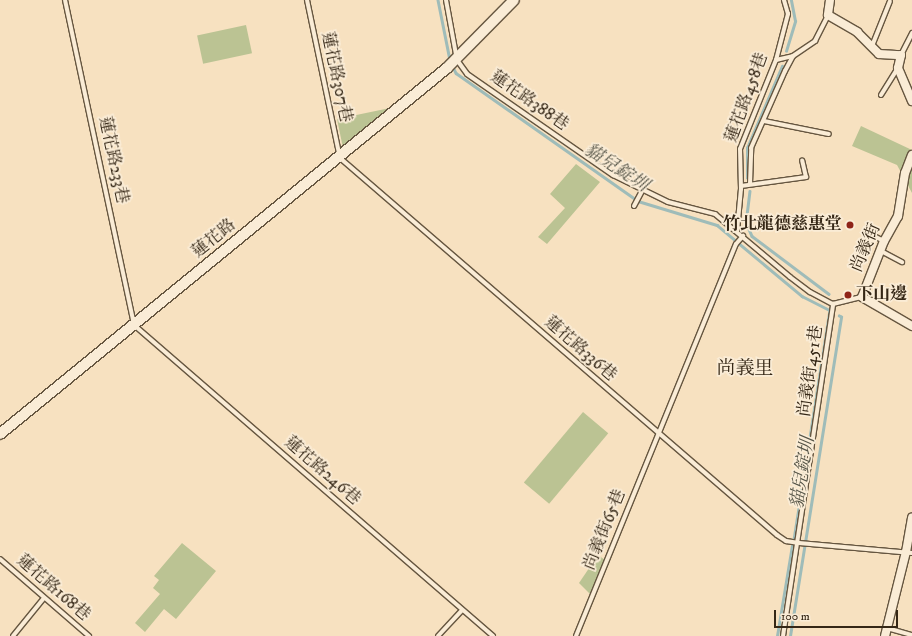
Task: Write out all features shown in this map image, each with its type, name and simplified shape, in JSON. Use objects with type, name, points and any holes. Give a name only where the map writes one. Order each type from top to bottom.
[{"type":"street","points":[[457,60],[514,0]]},
{"type":"street","points":[[830,0],[828,15],[857,32],[879,54],[901,55],[898,68],[912,101]]},
{"type":"street","name":"蓮花路","points":[[0,434],[340,158],[457,60]]},
{"type":"street","name":"尚義街","points":[[912,155],[905,173],[898,216],[884,241],[862,297],[912,326]]},
{"type":"street","points":[[886,632],[909,553],[912,518]]},
{"type":"lane","name":"蓮花路233巷","points":[[65,0],[134,325]]},
{"type":"lane","name":"蓮花路307巷","points":[[307,0],[340,158]]},
{"type":"lane","points":[[446,0],[457,60]]},
{"type":"lane","name":"蓮花路458巷","points":[[737,231],[741,186],[740,149],[776,60],[788,14],[784,0]]},
{"type":"lane","points":[[871,46],[890,1]]},
{"type":"lane","points":[[776,60],[793,56],[815,41],[828,15]]},
{"type":"lane","points":[[901,55],[912,33]]},
{"type":"lane","points":[[750,184],[751,148],[793,56]]},
{"type":"lane","name":"蓮花路388巷","points":[[457,60],[468,74],[613,175],[642,191],[668,202],[715,214],[810,292],[834,304]]},
{"type":"lane","points":[[880,95],[898,68]]},
{"type":"lane","points":[[764,121],[828,134]]},
{"type":"lane","name":"蓮花路336巷","points":[[340,158],[658,433],[786,541],[909,553]]},
{"type":"lane","points":[[741,186],[806,177],[802,160]]},
{"type":"lane","points":[[634,206],[642,191]]},
{"type":"lane","points":[[870,234],[884,241]]},
{"type":"lane","name":"尚義街65巷","points":[[576,636],[736,244],[743,236]]},
{"type":"lane","points":[[881,251],[902,262]]},
{"type":"lane","name":"尚義街451巷","points":[[784,636],[834,304],[862,297]]},
{"type":"lane","name":"蓮花路246巷","points":[[134,325],[493,636]]},
{"type":"lane","name":"蓮花路168巷","points":[[0,559],[89,636]]},
{"type":"lane","points":[[13,636],[44,598]]},
{"type":"lane","points":[[438,636],[462,610]]},
{"type":"lane","points":[[886,632],[912,635]]},
{"type":"green space","points":[[246,25],[252,53],[203,64],[197,35]]},
{"type":"green space","points":[[390,108],[389,112],[343,148],[337,119]]},
{"type":"green space","points":[[861,126],[912,150],[912,193],[897,165],[852,146]]},
{"type":"green space","points":[[576,164],[600,182],[547,244],[538,237],[565,208],[550,194]]},
{"type":"green space","points":[[583,412],[608,433],[549,504],[524,482]]},
{"type":"green space","points":[[182,543],[216,571],[176,619],[164,609],[145,632],[135,623],[160,594],[153,588],[159,580],[154,576]]},
{"type":"green space","points":[[598,555],[605,560],[591,595],[579,583]]},
{"type":"waterway","name":"貓兒錠圳","points":[[438,0],[450,60]]},
{"type":"waterway","points":[[786,51],[795,21],[791,0]]},
{"type":"waterway","name":"貓兒錠圳","points":[[452,65],[456,73],[638,201],[717,225],[802,296],[830,310],[794,539]]},
{"type":"waterway","points":[[747,178],[747,148],[782,66]]},
{"type":"waterway","points":[[750,191],[746,222],[752,236],[829,294]]},
{"type":"waterway","name":"貓兒錠圳","points":[[790,636],[841,317],[839,316]]},
{"type":"waterway","points":[[777,636],[792,545]]},
{"type":"place","name":"竹北龍德慈惠堂","points":[[850,225]]},
{"type":"place","name":"下山邊","points":[[848,295]]},
{"type":"district","name":"尚義里","points":[[745,369]]}]
